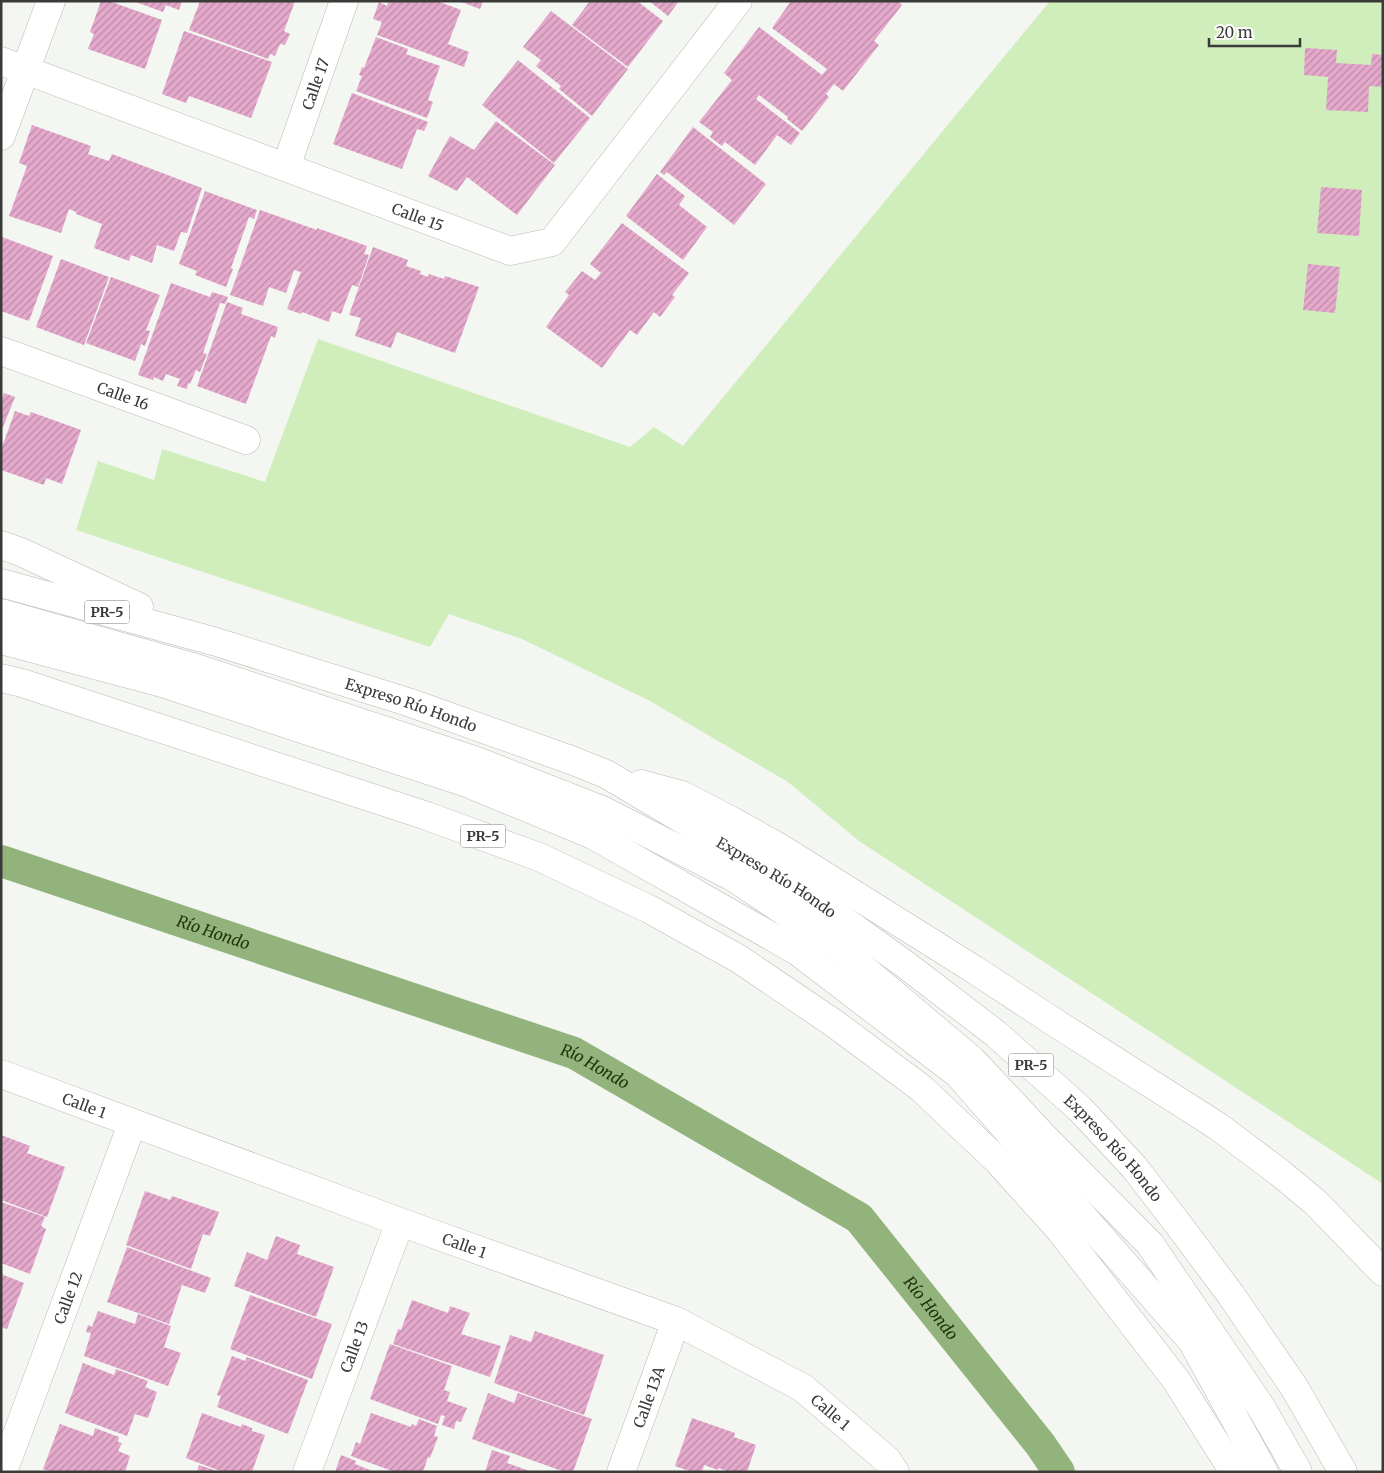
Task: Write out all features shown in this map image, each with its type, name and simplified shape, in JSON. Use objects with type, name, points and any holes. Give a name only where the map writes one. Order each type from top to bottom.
[{"type":"main road","points":[[1,136],[14,65],[51,1]]},
{"type":"main road","name":"Calle 17","points":[[286,167],[344,1]]},
{"type":"main road","name":"Calle 15","points":[[14,65],[510,251],[552,242],[738,1]]},
{"type":"main road","name":"Calle 16","points":[[1,351],[246,440]]},
{"type":"main road","points":[[1,545],[21,552],[213,641]]},
{"type":"main road","name":"Expreso Río Hondo","points":[[1,583],[213,641],[408,702],[562,757],[606,774],[803,891],[906,965],[996,1034],[1080,1109],[1134,1167],[1231,1295],[1294,1388],[1343,1472]]},
{"type":"main road","points":[[1,613],[214,674],[474,760],[602,810],[732,877],[839,948],[972,1060],[1044,1137],[1150,1244],[1261,1408],[1298,1472]]},
{"type":"main road","points":[[1,640],[162,684],[467,783],[593,835],[797,951],[958,1074],[1192,1341],[1264,1472]]},
{"type":"main road","name":"PR-5","points":[[1,678],[22,683],[391,804],[539,857],[649,910],[738,959],[835,1024],[921,1088],[997,1160],[1060,1230],[1176,1380],[1234,1472]]},
{"type":"main road","points":[[606,774],[682,795],[732,820],[840,883],[1219,1127],[1315,1202],[1383,1272]]},
{"type":"main road","name":"Calle 1","points":[[1,1074],[132,1124],[676,1321],[803,1388],[887,1460],[894,1472]]},
{"type":"main road","name":"Calle 12","points":[[3,1472],[132,1124]]},
{"type":"main road","name":"Calle 13","points":[[307,1472],[400,1222]]},
{"type":"main road","name":"Calle 13A","points":[[620,1472],[676,1321]]},
{"type":"green space","points":[[1050,1],[1383,1],[1383,1184],[859,841],[788,782],[650,701],[522,639],[449,614],[430,647],[76,530],[98,461],[154,480],[162,449],[265,482],[318,339],[630,447],[654,427],[683,446]]},
{"type":"building","points":[[101,1],[109,1],[162,20],[145,69],[88,49],[94,34],[90,32]]},
{"type":"building","points":[[133,1],[182,1],[179,10],[166,5],[163,12]]},
{"type":"building","points":[[200,1],[295,1],[284,31],[290,34],[285,45],[280,44],[275,56],[270,54],[268,59],[189,30]]},
{"type":"building","points":[[389,1],[437,1],[461,10],[448,44],[469,52],[464,67],[377,35],[382,22],[373,19],[379,2],[387,6]]},
{"type":"building","points":[[459,1],[483,1],[480,9]]},
{"type":"building","points":[[590,1],[637,1],[663,21],[628,67],[572,25]]},
{"type":"building","points":[[649,1],[679,1],[668,16]]},
{"type":"building","points":[[791,1],[898,1],[902,5],[874,41],[879,45],[843,91],[834,84],[826,94],[829,97],[802,131],[787,119],[788,117],[759,95],[756,99],[800,133],[791,145],[777,135],[755,165],[725,142],[722,146],[710,137],[713,132],[699,122],[732,80],[724,73],[759,27],[822,75],[827,69],[772,28]]},
{"type":"building","points":[[551,11],[628,69],[592,116],[559,89],[561,86],[536,66],[541,60],[523,47]]},
{"type":"building","points":[[184,31],[272,62],[251,118],[189,96],[186,103],[162,94]]},
{"type":"building","points":[[376,37],[408,49],[406,54],[440,66],[428,100],[433,102],[427,118],[356,91],[362,76],[359,75],[362,67],[364,68]]},
{"type":"building","points":[[1305,48],[1337,50],[1336,63],[1371,65],[1372,54],[1383,55],[1383,87],[1369,86],[1368,112],[1326,110],[1328,77],[1304,75]]},
{"type":"building","points":[[518,60],[590,118],[554,163],[482,105]]},
{"type":"building","points":[[352,93],[428,122],[424,131],[417,129],[402,169],[333,144]]},
{"type":"building","points":[[496,121],[555,165],[517,215],[467,177],[457,191],[428,176],[450,136],[474,150]]},
{"type":"building","points":[[32,125],[91,146],[88,154],[109,161],[112,154],[202,188],[187,233],[181,232],[174,251],[157,245],[152,263],[131,255],[129,261],[94,248],[102,224],[76,214],[76,212],[69,209],[61,233],[9,216],[27,166],[19,163]]},
{"type":"building","points":[[693,127],[766,184],[734,225],[667,172],[664,175],[660,172]]},
{"type":"building","points":[[657,174],[685,196],[679,205],[707,227],[683,260],[626,216]]},
{"type":"building","points":[[1321,187],[1362,190],[1359,236],[1317,233]]},
{"type":"building","points":[[205,191],[257,210],[254,219],[249,217],[226,287],[195,275],[197,271],[179,264]]},
{"type":"building","points":[[260,210],[367,246],[364,254],[369,255],[358,287],[352,285],[341,314],[332,311],[329,322],[302,312],[301,314],[287,309],[301,272],[294,270],[286,293],[269,287],[263,306],[230,295]]},
{"type":"building","points":[[622,223],[689,273],[672,295],[675,297],[660,317],[654,312],[637,335],[630,330],[602,368],[546,327],[569,295],[565,292],[582,271],[595,280],[601,273],[590,264]]},
{"type":"building","points":[[2,237],[53,256],[29,321],[1,311]]},
{"type":"building","points":[[373,247],[408,260],[406,266],[421,271],[420,274],[428,277],[429,274],[444,279],[445,276],[479,287],[455,353],[397,332],[391,348],[355,336],[361,318],[349,315]]},
{"type":"building","points":[[61,259],[109,277],[84,345],[36,327]]},
{"type":"building","points":[[1308,264],[1340,267],[1335,313],[1303,310]]},
{"type":"building","points":[[111,277],[160,295],[146,330],[150,331],[145,346],[141,344],[135,361],[86,343]]},
{"type":"building","points":[[171,283],[210,297],[212,292],[228,297],[225,304],[220,303],[203,353],[207,354],[200,372],[196,370],[190,384],[188,383],[187,389],[177,386],[180,379],[166,374],[163,381],[154,377],[153,380],[138,375]]},
{"type":"building","points":[[227,302],[243,308],[241,314],[278,327],[275,338],[271,336],[246,404],[197,386]]},
{"type":"building","points":[[4,393],[15,397],[1,432],[1,396],[3,397]]},
{"type":"building","points":[[15,411],[29,416],[31,412],[81,430],[62,484],[46,478],[44,485],[1,470],[1,450]]},
{"type":"building","points":[[1,1135],[30,1146],[27,1153],[65,1167],[47,1217],[1,1200]]},
{"type":"building","points":[[145,1191],[170,1200],[172,1196],[219,1212],[210,1236],[203,1234],[191,1269],[126,1245]]},
{"type":"building","points":[[1,1202],[45,1217],[41,1226],[46,1229],[30,1274],[1,1263]]},
{"type":"building","points":[[276,1236],[300,1245],[297,1254],[334,1267],[316,1317],[234,1286],[247,1252],[267,1260]]},
{"type":"building","points":[[127,1247],[211,1278],[205,1293],[182,1285],[169,1324],[107,1302]]},
{"type":"building","points":[[1,1274],[24,1283],[7,1329],[1,1327]]},
{"type":"building","points":[[250,1295],[332,1324],[312,1379],[230,1349]]},
{"type":"building","points":[[412,1300],[448,1313],[450,1306],[470,1313],[461,1334],[501,1346],[490,1377],[393,1344],[398,1329],[401,1330]]},
{"type":"building","points":[[98,1311],[135,1324],[138,1314],[171,1326],[164,1347],[181,1353],[168,1386],[84,1356],[91,1333],[86,1332],[88,1325],[92,1327]]},
{"type":"building","points":[[535,1331],[604,1355],[584,1415],[494,1383],[510,1335],[531,1342]]},
{"type":"building","points":[[390,1344],[452,1366],[444,1390],[450,1392],[447,1401],[467,1408],[461,1422],[456,1421],[454,1429],[442,1425],[445,1416],[441,1415],[438,1424],[370,1399]]},
{"type":"building","points":[[232,1356],[245,1361],[247,1357],[308,1380],[288,1434],[217,1407],[221,1396],[217,1395]]},
{"type":"building","points":[[83,1363],[114,1375],[116,1369],[148,1381],[145,1387],[157,1392],[148,1418],[135,1414],[127,1436],[65,1413]]},
{"type":"building","points":[[488,1393],[514,1403],[518,1393],[592,1419],[573,1472],[565,1472],[472,1439]]},
{"type":"building","points":[[202,1413],[241,1427],[242,1424],[252,1428],[252,1431],[265,1435],[252,1472],[223,1472],[186,1458]]},
{"type":"building","points":[[371,1413],[411,1427],[412,1424],[416,1426],[419,1419],[437,1426],[434,1436],[438,1437],[423,1472],[395,1472],[351,1456],[356,1442],[360,1444]]},
{"type":"building","points":[[692,1418],[735,1433],[734,1437],[756,1445],[747,1472],[729,1472],[704,1465],[702,1472],[692,1472],[675,1466]]},
{"type":"building","points":[[60,1424],[93,1436],[95,1428],[119,1437],[118,1442],[122,1443],[118,1451],[130,1456],[125,1472],[52,1472],[43,1469]]},
{"type":"building","points":[[492,1450],[510,1456],[507,1463],[532,1472],[485,1472]]},
{"type":"building","points":[[341,1455],[356,1461],[355,1464],[375,1472],[335,1472]]},
{"type":"building","points":[[199,1465],[217,1471],[197,1472]]},
{"type":"waterway","name":"Río Hondo","points":[[1,861],[574,1053],[859,1218],[1040,1444],[1059,1472]]}]
